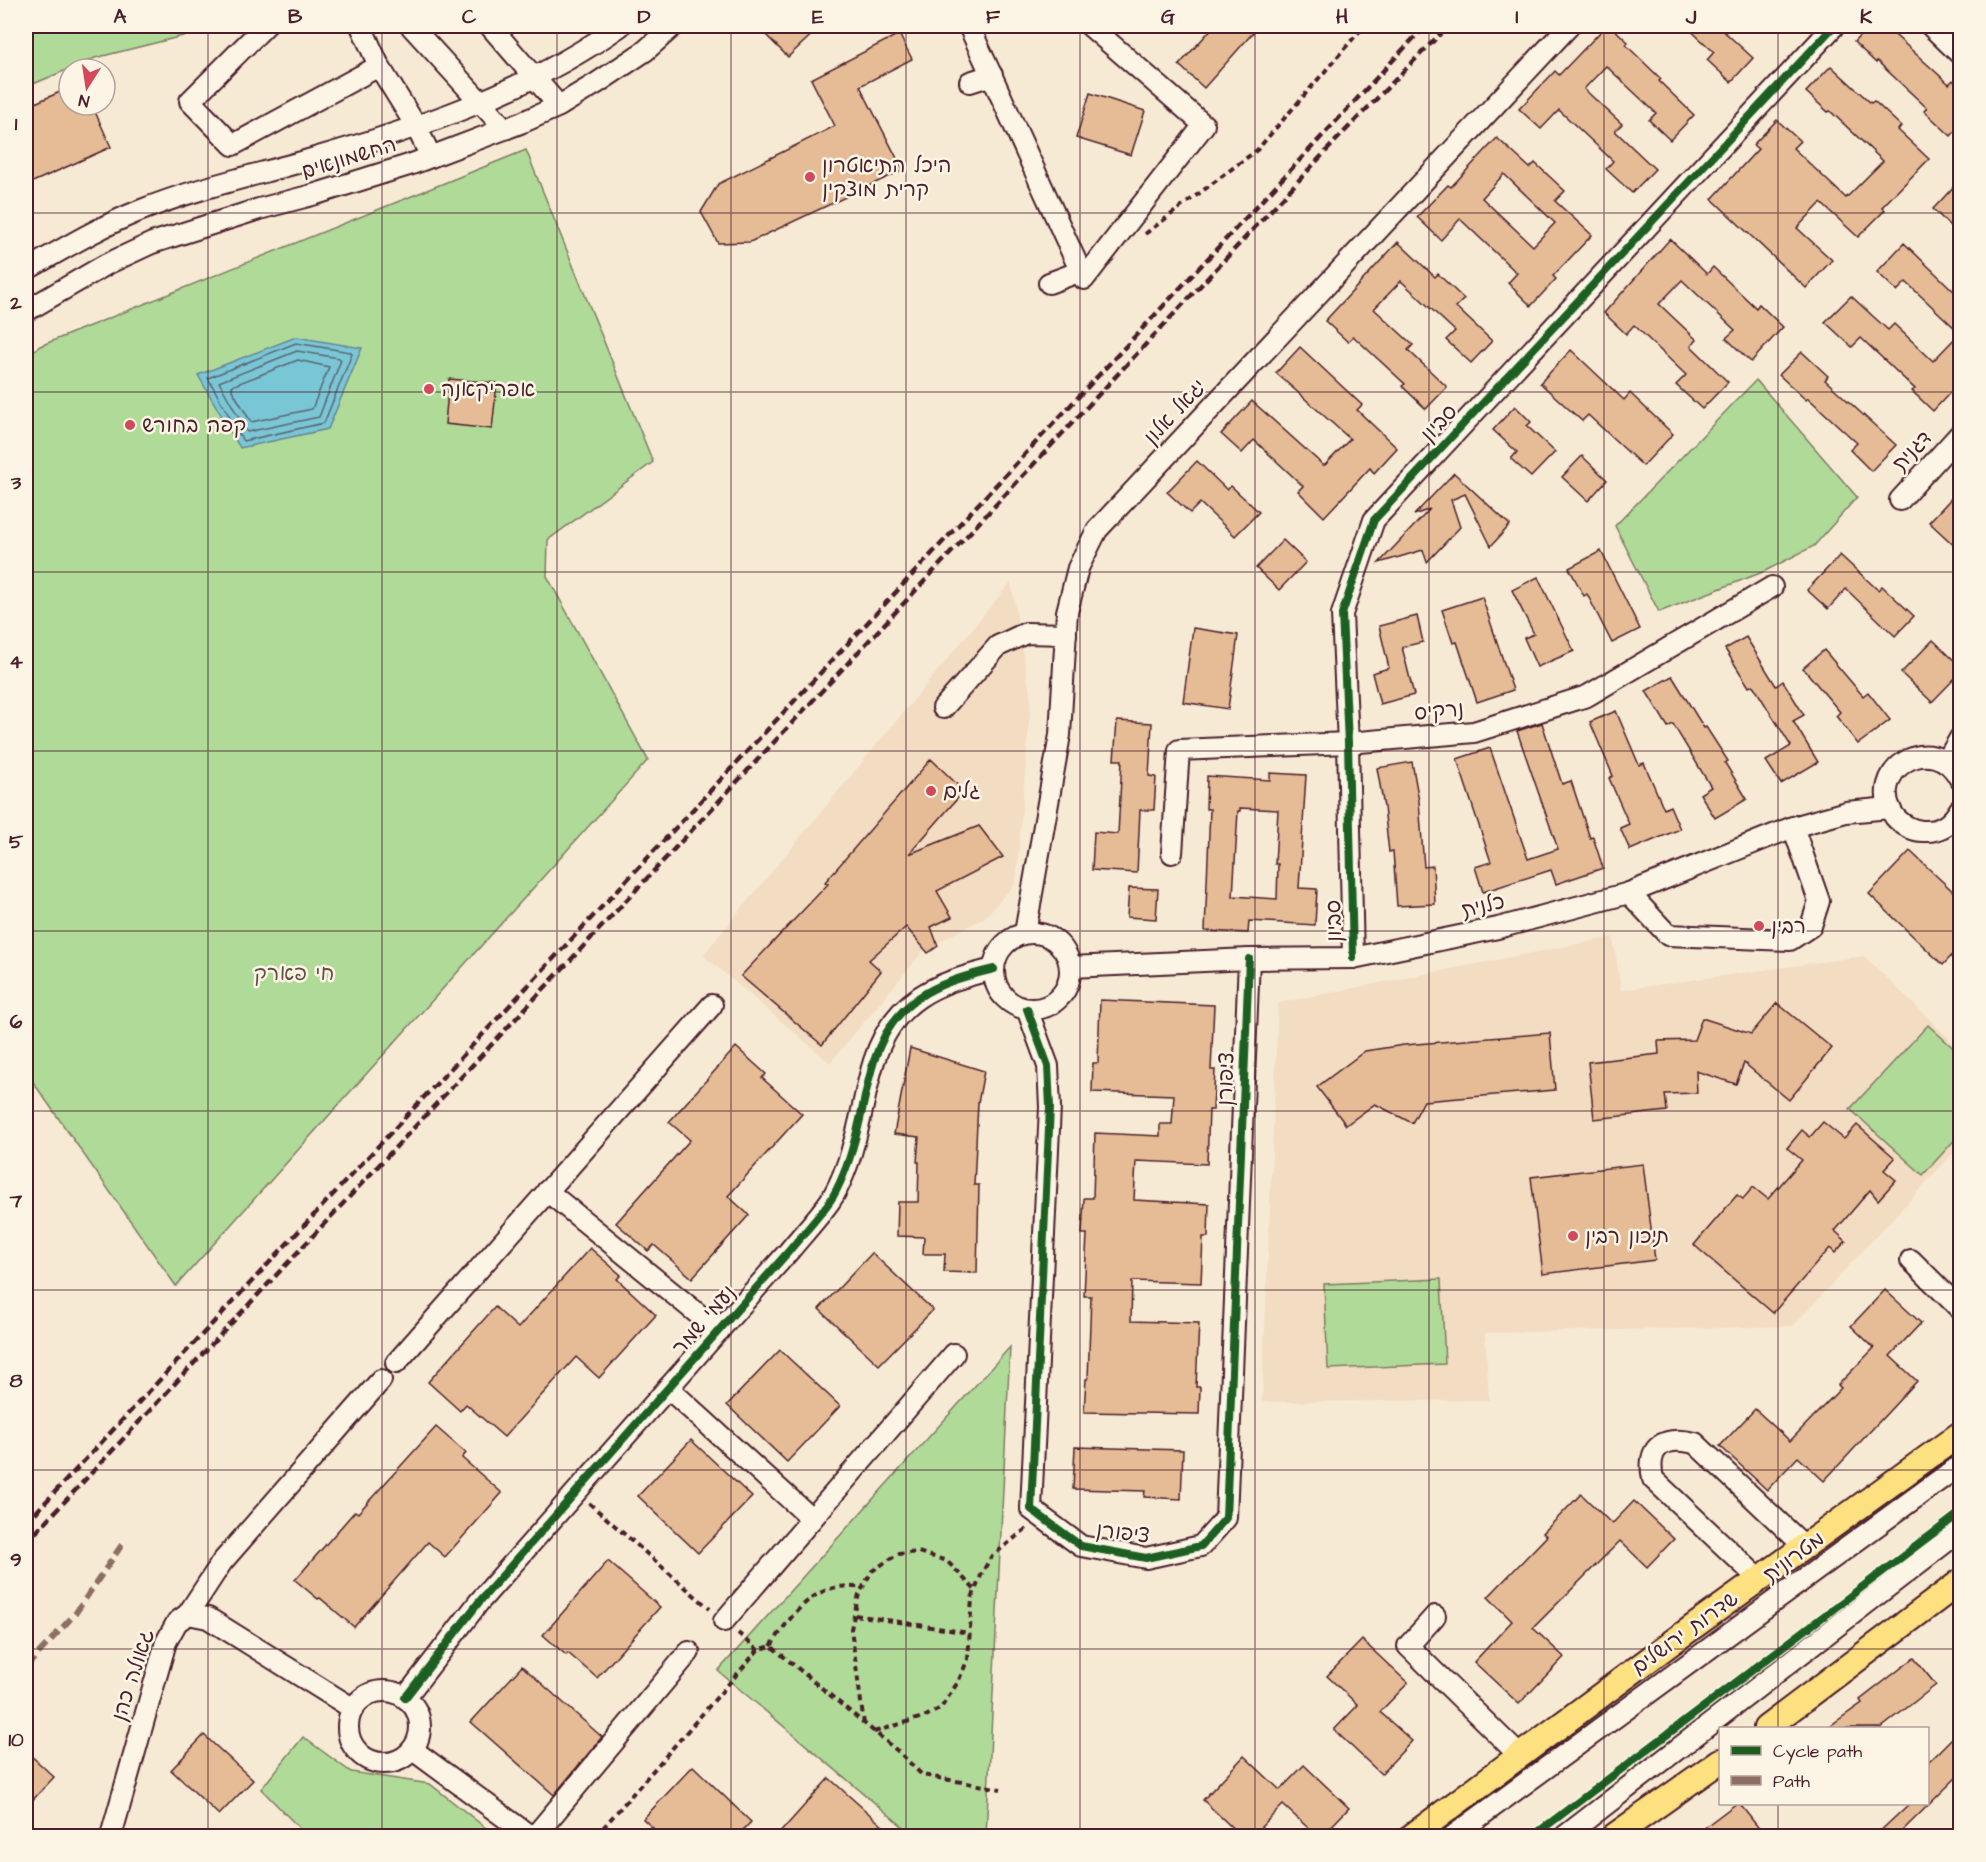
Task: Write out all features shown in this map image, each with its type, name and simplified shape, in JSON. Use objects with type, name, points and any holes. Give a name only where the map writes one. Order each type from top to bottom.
[{"type":"main road","name":"שדרות ירושלים","points":[[1412,1836],[1804,1546],[1960,1434]]},
{"type":"main road","points":[[1767,1727],[1960,1582]]},
{"type":"main road","points":[[1614,1836],[1719,1762]]},
{"type":"street","points":[[265,26],[190,101],[233,145],[379,66]]},
{"type":"street","points":[[361,26],[379,66],[416,126],[431,157]]},
{"type":"street","points":[[411,26],[482,101],[505,129]]},
{"type":"street","points":[[490,26],[559,106]]},
{"type":"street","name":"החשמונאים","points":[[26,270],[91,233],[140,211],[249,176],[352,147],[482,101],[535,78],[620,26]]},
{"type":"street","name":"החשמונאים","points":[[26,311],[107,264],[152,243],[431,157],[559,106],[645,51],[673,26]]},
{"type":"street","points":[[969,26],[1083,275]]},
{"type":"street","points":[[1049,283],[1083,275],[1204,125],[1090,26]]},
{"type":"street","name":"יגאל אלון","points":[[1025,933],[1060,735],[1067,612],[1078,568],[1097,530],[1569,26]]},
{"type":"street","name":"סביון","points":[[1353,958],[1348,743],[1342,614],[1374,520],[1834,26]]},
{"type":"street","points":[[1930,26],[1960,54]]},
{"type":"street","points":[[970,82],[992,75]]},
{"type":"street","name":"דגנית","points":[[1900,500],[1960,434]]},
{"type":"street","name":"נרקיס","points":[[1172,853],[1179,750],[1348,743],[1474,732],[1587,696],[1772,587]]},
{"type":"street","points":[[943,708],[998,646],[1026,633],[1066,634]]},
{"type":"street","points":[[1946,762],[1960,738]]},
{"type":"street","points":[[1960,779],[1956,771],[1946,762],[1935,756],[1923,755],[1911,758],[1893,773],[1888,784],[1887,797],[1890,808],[1897,819],[1907,827],[1920,831],[1932,831],[1945,827],[1960,809]]},
{"type":"street","name":"כלנית","points":[[1070,967],[1249,959],[1353,958],[1498,928],[1629,893],[1793,827],[1846,812],[1890,808]]},
{"type":"street","points":[[1629,893],[1668,934],[1790,940],[1811,926],[1819,901],[1793,827]]},
{"type":"street","points":[[1025,933],[1038,933],[1050,937],[1064,950],[1070,967],[1067,985],[1057,1000],[1046,1007],[1034,1010],[1010,1002],[1000,993],[995,982],[994,969],[997,956],[1003,946],[1013,938],[1025,933]]},
{"type":"street","name":"ציפורן","points":[[1041,1517],[1081,1546],[1146,1557],[1201,1546],[1226,1518],[1249,959]]},
{"type":"street","name":"נעמי שמר","points":[[405,1698],[479,1602],[831,1200],[853,1147],[874,1061],[887,1030],[907,1005],[931,989],[957,978],[994,969]]},
{"type":"street","points":[[396,1363],[712,1005]]},
{"type":"street","points":[[1027,1009],[1048,1066],[1050,1107],[1031,1509],[1041,1517]]},
{"type":"street","points":[[547,1191],[718,1331]]},
{"type":"street","points":[[1911,1260],[1960,1309]]},
{"type":"street","points":[[724,1621],[954,1354]]},
{"type":"street","name":"גאולה כהן","points":[[111,1836],[166,1642],[177,1622],[188,1614],[222,1562],[381,1380]]},
{"type":"street","points":[[668,1388],[812,1519]]},
{"type":"street","points":[[1759,1580],[1653,1479],[1650,1466],[1653,1454],[1662,1443],[1678,1439],[1695,1443],[1804,1546]]},
{"type":"street","name":"מטרונית","points":[[1453,1836],[1960,1465]]},
{"type":"street","points":[[1564,1836],[1960,1531]]},
{"type":"street","points":[[188,1614],[208,1618],[352,1708]]},
{"type":"street","points":[[1435,1616],[1408,1646],[1520,1756]]},
{"type":"street","points":[[536,1836],[689,1652]]},
{"type":"street","points":[[394,1692],[405,1698],[419,1716],[418,1740],[413,1750],[404,1758],[393,1763],[380,1764],[369,1761],[358,1754],[347,1732],[352,1708],[371,1693],[394,1692]]},
{"type":"street","points":[[413,1750],[530,1836]]},
{"type":"path","points":[[1142,236],[1257,150],[1364,26]]},
{"type":"path","points":[[576,1492],[758,1650]]},
{"type":"path","points":[[874,1732],[926,1716],[941,1708],[958,1682],[968,1659],[972,1598],[992,1557],[1041,1517]]},
{"type":"path","points":[[864,1724],[851,1629],[859,1594],[872,1571],[898,1554],[918,1552],[947,1561],[975,1590]]},
{"type":"path","points":[[596,1836],[758,1650],[771,1646],[790,1618],[812,1598],[838,1587],[862,1588]]},
{"type":"path","points":[[854,1615],[969,1633]]},
{"type":"path","points":[[771,1646],[922,1775],[1001,1789]]},
{"type":"shaded area","name":"גלים","points":[[1011,582],[1031,700],[1016,883],[984,918],[925,949],[830,1063],[703,955]]},
{"type":"shaded area","name":"תיכון רבין","points":[[1613,937],[1621,990],[1864,956],[1960,1049],[1960,1146],[1793,1326],[1485,1333],[1489,1400],[1262,1402],[1278,1003]]},
{"type":"green space","points":[[26,26],[223,26],[99,57],[57,57],[57,74],[26,87]]},
{"type":"green space","name":"חי פארק","points":[[526,150],[653,462],[548,540],[547,576],[648,760],[176,1286],[26,1072],[26,357],[40,346]]},
{"type":"green space","points":[[1756,380],[1857,497],[1814,546],[1763,572],[1659,612],[1615,526]]},
{"type":"green space","points":[[1928,1025],[1960,1054],[1960,1134],[1923,1175],[1850,1109]]},
{"type":"green space","points":[[1441,1279],[1445,1364],[1328,1369],[1324,1284]]},
{"type":"green space","points":[[1010,1347],[986,1836],[914,1836],[718,1671]]},
{"type":"green space","points":[[303,1737],[351,1772],[430,1784],[496,1836],[307,1836],[261,1789]]},
{"type":"water","points":[[296,337],[362,348],[328,429],[240,448],[198,375]]},
{"type":"building","points":[[757,26],[821,26],[788,57]]},
{"type":"building","points":[[1214,26],[1259,26],[1204,88],[1179,65]]},
{"type":"building","points":[[1606,26],[1611,26],[1628,42],[1626,45],[1694,115],[1670,140],[1649,120],[1656,113],[1606,66],[1584,89],[1622,124],[1615,131],[1655,169],[1632,193],[1606,169],[1613,161],[1559,110],[1541,129],[1519,109],[1555,71],[1559,75]]},
{"type":"building","points":[[1686,26],[1718,26],[1753,58],[1731,82],[1707,60],[1714,52]]},
{"type":"building","points":[[1869,26],[1885,26],[1949,84],[1953,80],[1960,88],[1960,126],[1951,136],[1924,111],[1927,108],[1854,42]]},
{"type":"building","name":"היכל התיאטרון קרית מוצקין","points":[[899,34],[912,59],[860,86],[903,170],[750,242],[718,243],[701,212],[718,184],[835,126],[811,79]]},
{"type":"building","points":[[1831,66],[1871,103],[1874,101],[1901,126],[1898,130],[1929,159],[1882,207],[1885,210],[1858,237],[1821,203],[1797,228],[1832,260],[1806,288],[1712,199],[1758,149],[1753,145],[1777,120],[1800,141],[1793,148],[1846,198],[1883,161],[1830,111],[1828,112],[1806,92]]},
{"type":"building","points":[[57,93],[57,117],[97,117],[111,147],[26,185],[26,107]]},
{"type":"building","points":[[1090,93],[1145,111],[1131,155],[1076,138]]},
{"type":"building","points":[[1497,138],[1530,168],[1535,163],[1565,191],[1555,201],[1592,235],[1553,276],[1556,279],[1531,306],[1508,283],[1517,273],[1460,219],[1441,240],[1417,217],[1448,185],[1451,187]],"holes":[[[1504,174],[1555,223],[1533,246],[1482,198]]]},
{"type":"building","points":[[1960,180],[1960,236],[1933,209]]},
{"type":"building","points":[[1670,239],[1707,274],[1713,267],[1756,308],[1759,304],[1783,327],[1751,362],[1726,338],[1735,330],[1682,280],[1659,304],[1697,340],[1691,346],[1728,382],[1702,409],[1676,385],[1686,375],[1634,325],[1626,334],[1604,313]]},
{"type":"building","points":[[1398,242],[1435,277],[1438,274],[1464,299],[1456,307],[1492,341],[1471,363],[1446,340],[1455,331],[1401,281],[1374,309],[1413,345],[1408,350],[1447,387],[1426,409],[1402,386],[1405,384],[1353,336],[1348,342],[1325,321]]},
{"type":"building","points":[[1904,243],[1960,297],[1960,333],[1906,282],[1897,291],[1877,272]]},
{"type":"building","points":[[1851,296],[1888,330],[1894,324],[1933,361],[1960,333],[1960,382],[1933,411],[1912,391],[1915,389],[1861,338],[1852,347],[1825,322]]},
{"type":"building","points":[[1300,347],[1362,405],[1357,410],[1397,448],[1374,473],[1370,468],[1324,517],[1298,491],[1303,486],[1254,440],[1242,453],[1221,434],[1252,401],[1323,465],[1350,439],[1276,373]]},
{"type":"building","points":[[1571,350],[1624,400],[1630,393],[1673,434],[1643,466],[1588,415],[1582,421],[1540,383]]},
{"type":"building","points":[[1802,352],[1828,376],[1825,380],[1896,445],[1871,471],[1850,450],[1857,443],[1779,375]]},
{"type":"building","points":[[449,379],[497,383],[492,429],[445,424]]},
{"type":"building","points":[[1515,406],[1531,422],[1527,426],[1555,452],[1531,477],[1511,459],[1517,452],[1493,430]]},
{"type":"building","points":[[1582,456],[1607,480],[1588,501],[1562,477]]},
{"type":"building","points":[[1197,461],[1227,490],[1231,486],[1259,512],[1235,536],[1200,503],[1190,513],[1167,492]]},
{"type":"building","points":[[1454,473],[1510,525],[1491,546],[1465,494],[1451,500],[1460,527],[1427,562],[1423,550],[1379,563],[1430,509],[1414,515]]},
{"type":"building","points":[[1960,489],[1960,551],[1929,522]]},
{"type":"building","points":[[1283,540],[1306,562],[1279,590],[1256,568]]},
{"type":"building","points":[[1601,551],[1640,629],[1612,643],[1587,594],[1584,596],[1569,568]]},
{"type":"building","points":[[1840,555],[1878,590],[1882,586],[1914,616],[1895,636],[1846,589],[1828,609],[1807,590]]},
{"type":"building","points":[[1538,577],[1574,651],[1537,667],[1524,638],[1534,634],[1512,590]]},
{"type":"building","points":[[1482,597],[1513,690],[1477,702],[1457,642],[1453,643],[1442,610]]},
{"type":"building","points":[[1417,616],[1423,642],[1402,647],[1414,695],[1380,704],[1372,673],[1389,668],[1379,626]]},
{"type":"building","points":[[1193,628],[1238,635],[1228,709],[1183,702]]},
{"type":"building","points":[[1746,637],[1776,686],[1783,681],[1804,715],[1793,721],[1818,762],[1781,784],[1766,761],[1791,746],[1753,685],[1749,687],[1725,649]]},
{"type":"building","points":[[1933,640],[1960,666],[1960,673],[1932,702],[1901,673]]},
{"type":"building","points":[[1824,650],[1863,696],[1868,692],[1890,720],[1858,744],[1836,716],[1840,712],[1803,668]]},
{"type":"building","points":[[1672,676],[1704,728],[1706,727],[1728,761],[1725,763],[1747,799],[1715,818],[1700,794],[1711,787],[1673,724],[1668,727],[1646,691]]},
{"type":"building","points":[[1616,711],[1639,765],[1644,763],[1664,809],[1670,806],[1680,829],[1630,850],[1620,828],[1629,824],[1609,778],[1613,776],[1590,722]]},
{"type":"building","points":[[1117,721],[1152,723],[1149,776],[1156,777],[1154,810],[1140,810],[1137,873],[1092,870],[1094,832],[1118,834],[1122,760],[1114,760]]},
{"type":"building","points":[[1542,723],[1562,784],[1571,781],[1590,838],[1593,837],[1603,868],[1556,884],[1551,870],[1483,892],[1475,867],[1491,862],[1457,759],[1490,748],[1528,859],[1558,849],[1517,731]]},
{"type":"building","points":[[931,759],[964,791],[909,854],[979,826],[1003,857],[937,891],[952,917],[931,927],[938,946],[928,953],[906,927],[869,960],[881,971],[822,1045],[741,976],[828,884],[825,882]]},
{"type":"building","points":[[1412,762],[1419,801],[1424,867],[1433,866],[1435,904],[1397,906],[1393,851],[1389,852],[1377,768]]},
{"type":"building","points":[[1270,773],[1306,775],[1299,888],[1317,889],[1315,925],[1249,921],[1248,933],[1205,931],[1210,809],[1206,809],[1207,776],[1270,780]],"holes":[[[1240,808],[1278,810],[1275,864],[1278,864],[1277,899],[1233,896],[1238,811]]]},
{"type":"building","points":[[1910,851],[1960,898],[1960,947],[1943,965],[1869,894]]},
{"type":"building","points":[[1129,888],[1158,889],[1156,919],[1127,917]]},
{"type":"building","points":[[1100,1000],[1214,1005],[1211,1070],[1215,1070],[1213,1110],[1209,1110],[1207,1164],[1136,1161],[1134,1200],[1209,1204],[1208,1237],[1203,1237],[1201,1283],[1132,1281],[1131,1321],[1199,1323],[1196,1387],[1200,1387],[1199,1414],[1084,1412],[1086,1379],[1088,1379],[1091,1296],[1084,1296],[1087,1234],[1082,1234],[1084,1198],[1093,1198],[1095,1133],[1160,1136],[1160,1124],[1172,1124],[1174,1095],[1092,1092],[1093,1063],[1098,1063]]},
{"type":"building","points":[[1777,1003],[1832,1048],[1789,1100],[1744,1063],[1736,1084],[1696,1071],[1697,1093],[1665,1094],[1667,1111],[1594,1119],[1588,1062],[1659,1054],[1658,1041],[1694,1040],[1702,1018],[1751,1034]]},
{"type":"building","points":[[1550,1033],[1555,1090],[1424,1101],[1412,1123],[1375,1104],[1346,1125],[1317,1087],[1365,1051],[1404,1045]]},
{"type":"building","points":[[736,1047],[766,1074],[762,1078],[802,1114],[728,1196],[749,1215],[692,1278],[654,1245],[648,1251],[616,1223],[690,1140],[669,1122]]},
{"type":"building","points":[[910,1048],[984,1071],[978,1103],[974,1185],[979,1185],[977,1273],[944,1272],[945,1254],[923,1254],[924,1237],[897,1236],[898,1202],[918,1202],[919,1137],[894,1134]]},
{"type":"building","points":[[1823,1122],[1844,1139],[1857,1125],[1895,1158],[1884,1170],[1896,1180],[1878,1200],[1870,1190],[1835,1231],[1846,1241],[1835,1253],[1830,1248],[1773,1313],[1694,1245],[1737,1195],[1743,1199],[1753,1187],[1768,1199],[1802,1160],[1787,1148],[1802,1130],[1810,1137]]},
{"type":"building","points":[[1643,1164],[1655,1260],[1543,1274],[1531,1177]]},
{"type":"building","points":[[590,1248],[621,1275],[617,1279],[656,1315],[599,1378],[576,1357],[504,1437],[466,1404],[460,1411],[428,1382],[495,1307],[518,1328]]},
{"type":"building","points":[[872,1253],[933,1310],[879,1365],[819,1309]]},
{"type":"building","points":[[1885,1290],[1921,1323],[1890,1356],[1917,1381],[1824,1481],[1798,1457],[1767,1490],[1720,1446],[1755,1409],[1790,1441],[1841,1388],[1838,1385],[1874,1348],[1851,1326]]},
{"type":"building","points":[[780,1350],[840,1406],[787,1462],[727,1405]]},
{"type":"building","points":[[436,1427],[466,1453],[462,1458],[502,1493],[445,1557],[428,1542],[354,1627],[295,1580],[355,1511],[358,1513]]},
{"type":"building","points":[[691,1440],[752,1497],[698,1553],[638,1496]]},
{"type":"building","points":[[1075,1447],[1183,1450],[1181,1499],[1144,1497],[1145,1491],[1073,1489]]},
{"type":"building","points":[[1581,1494],[1612,1524],[1634,1501],[1674,1539],[1647,1567],[1620,1541],[1533,1628],[1564,1657],[1519,1704],[1474,1662],[1512,1621],[1488,1597],[1547,1536],[1543,1533]]},
{"type":"building","points":[[608,1561],[660,1607],[597,1678],[543,1635]]},
{"type":"building","points":[[1362,1640],[1408,1683],[1380,1712],[1412,1741],[1381,1774],[1334,1730],[1358,1705],[1327,1676]]},
{"type":"building","points":[[1914,1658],[1936,1685],[1882,1727],[1828,1727],[1862,1703],[1860,1700]]},
{"type":"building","points":[[522,1666],[602,1737],[554,1795],[471,1722]]},
{"type":"building","points":[[1960,1730],[1960,1774],[1929,1805],[1929,1761]]},
{"type":"building","points":[[204,1735],[253,1780],[219,1815],[171,1770]]},
{"type":"building","points":[[26,1751],[54,1777],[26,1807]]},
{"type":"building","points":[[1244,1756],[1280,1790],[1304,1765],[1349,1808],[1322,1836],[1317,1836],[1283,1805],[1252,1836],[1241,1836],[1203,1800]]},
{"type":"building","points":[[693,1766],[751,1822],[737,1836],[662,1836],[643,1819]]},
{"type":"building","points":[[829,1778],[894,1836],[777,1836]]},
{"type":"building","points":[[1734,1805],[1741,1805],[1765,1836],[1693,1836]]},
{"type":"building","points":[[1908,1805],[1928,1805],[1897,1836],[1875,1836]]},
{"type":"railway","points":[[26,1523],[1425,26]]},
{"type":"railway","points":[[26,1543],[1343,133],[1448,26]]},
{"type":"marked path","points":[[26,1667],[75,1614],[123,1543]]},
{"type":"cycle path","points":[[1353,958],[1348,743],[1342,614],[1374,520],[1834,26]]},
{"type":"cycle path","points":[[1027,1009],[1048,1066],[1050,1107],[1031,1509],[1081,1546],[1146,1558],[1201,1546],[1226,1518],[1249,959]]},
{"type":"cycle path","points":[[405,1698],[479,1602],[789,1251],[830,1201],[851,1152],[874,1061],[882,1040],[893,1022],[905,1008],[935,988],[994,969]]},
{"type":"cycle path","points":[[1533,1836],[1960,1513]]},
{"type":"place","name":"היכל התיאטרון קרית מוצקין","points":[[810,177]]},
{"type":"place","name":"אפריקאנה","points":[[429,389]]},
{"type":"place","name":"קפה בחורש","points":[[130,425]]},
{"type":"place","name":"גלים","points":[[931,791]]},
{"type":"place","name":"רבין","points":[[1759,926]]},
{"type":"place","name":"תיכון רבין","points":[[1573,1236]]}]
